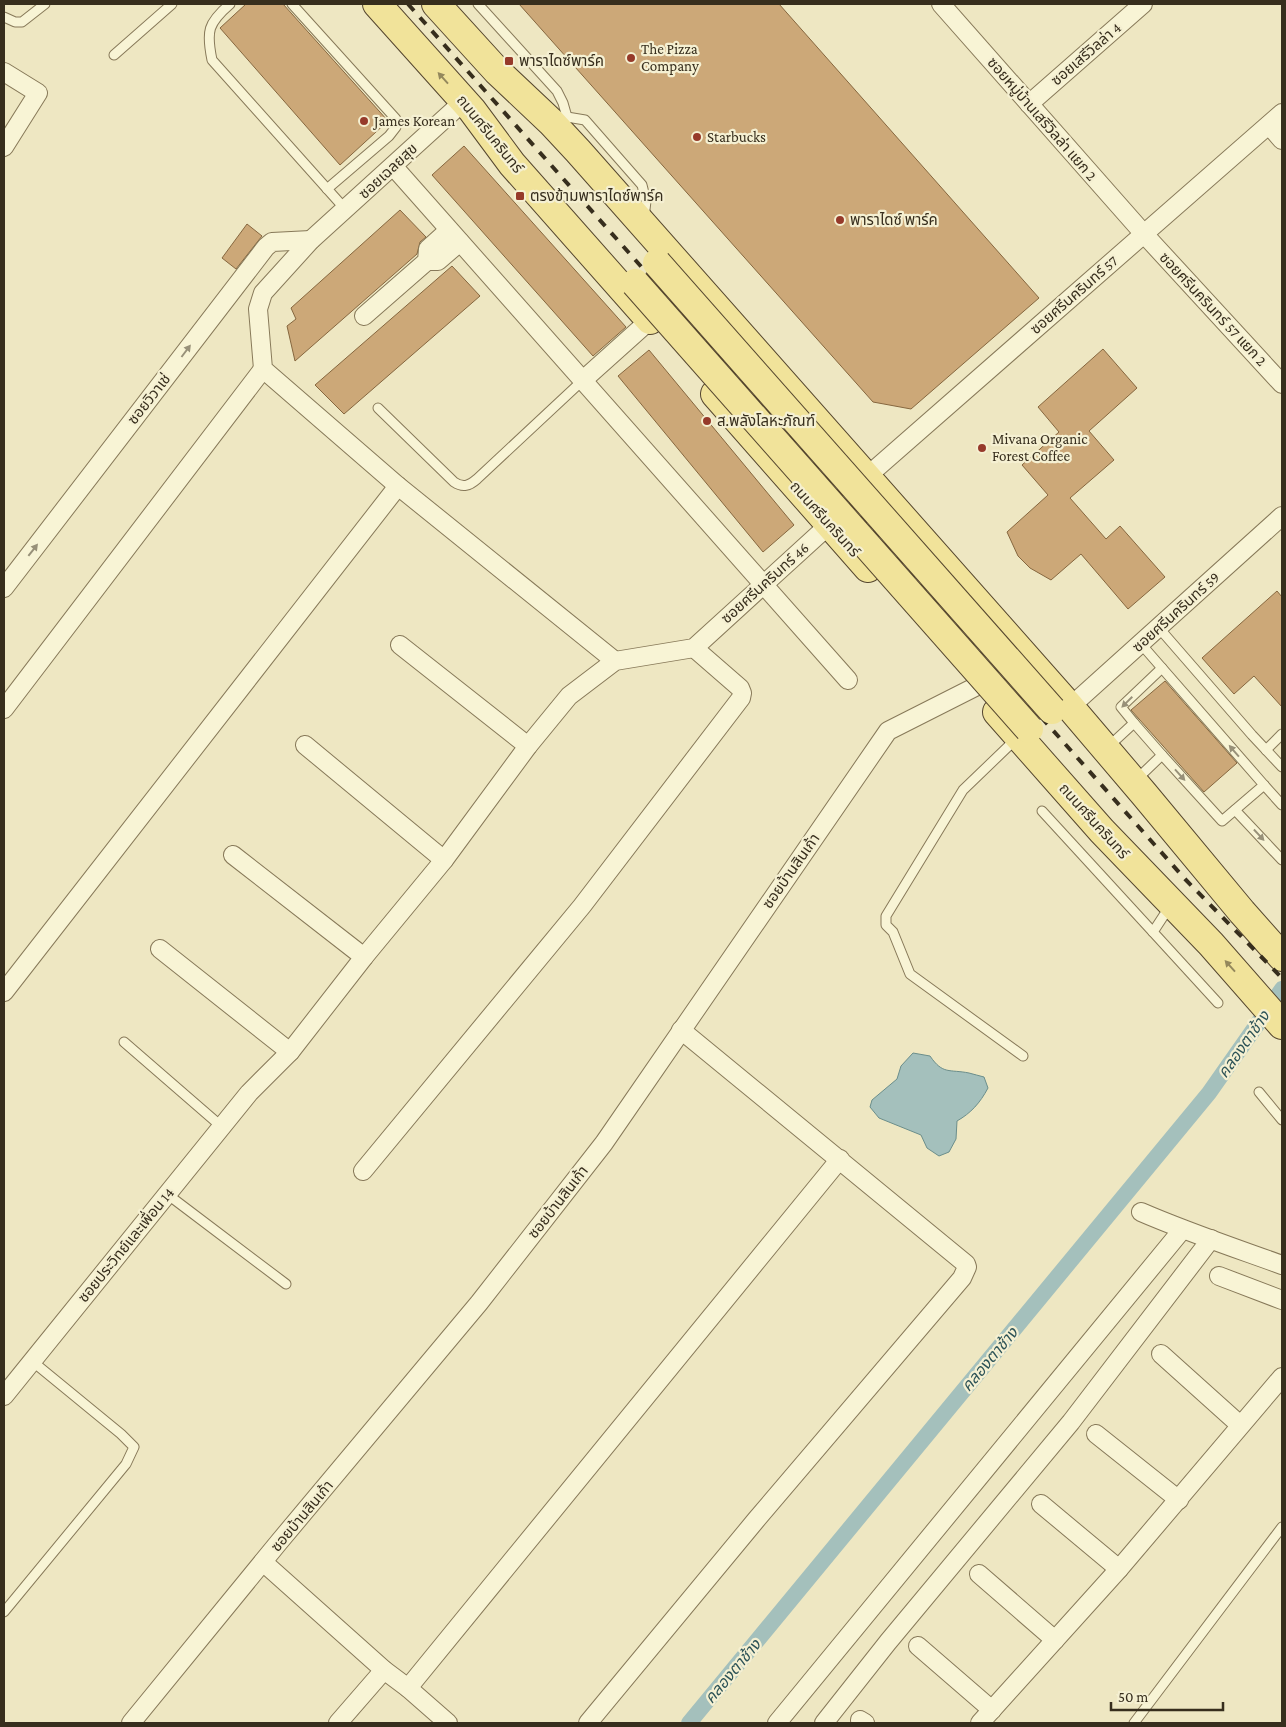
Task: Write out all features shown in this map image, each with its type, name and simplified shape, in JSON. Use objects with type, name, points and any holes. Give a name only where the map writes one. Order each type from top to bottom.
[{"type":"main road","name":"ถนนศรีนครินทร์","points":[[377,4],[468,106],[512,164],[830,524],[970,681],[1024,733],[1102,831],[1211,944],[1282,1025]]},
{"type":"main road","points":[[436,4],[497,71],[548,138],[658,263],[1061,709],[1105,749],[1282,957]]},
{"type":"main road","points":[[497,71],[559,120],[643,225],[1008,638],[1061,709],[1167,839],[1242,912]]},
{"type":"main road","points":[[468,106],[531,167],[635,283],[1024,733],[1122,835],[1211,944]]},
{"type":"main road","points":[[687,362],[717,373],[731,368],[736,361],[738,351],[731,325]]},
{"type":"main road","points":[[970,681],[960,656],[959,646],[963,638],[969,632],[980,629],[1008,638]]},
{"type":"street","name":"ซอยหมู่บ้านเสรีวิลล่า แยก 2","points":[[941,4],[1144,234]]},
{"type":"street","name":"ซอยเสรีวิลล่า 4","points":[[1029,104],[1144,4]]},
{"type":"street","points":[[4,72],[38,93],[4,148]]},
{"type":"street","name":"ซอยเฉลยสุข","points":[[263,369],[258,309],[263,293],[311,240],[393,166],[468,106]]},
{"type":"street","name":"ซอยศรีนครินทร์ 57","points":[[830,524],[866,478],[1282,113]]},
{"type":"street","points":[[1268,125],[1282,140]]},
{"type":"street","points":[[393,166],[848,680]]},
{"type":"street","name":"ซอยศรีนครินทร์ 57 แยก 2","points":[[1144,234],[1282,384]]},
{"type":"street","points":[[364,316],[427,261],[428,249],[455,236]]},
{"type":"street","name":"ซอยวิวาเช่","points":[[4,588],[266,247],[272,242],[311,240]]},
{"type":"street","points":[[582,381],[650,320]]},
{"type":"street","points":[[4,709],[263,369],[398,486],[616,661],[698,645],[740,688],[742,698],[582,906],[363,1171]]},
{"type":"street","points":[[4,992],[398,486]]},
{"type":"street","name":"ซอยศรีนครินทร์ 59","points":[[1061,709],[1141,644],[1282,516]]},
{"type":"street","name":"ซอยศรีนครินทร์ 46","points":[[698,645],[762,584],[830,524]]},
{"type":"street","points":[[400,645],[528,746]]},
{"type":"street","name":"ซอยประวิทย์และเพื่อน 14","points":[[4,1396],[249,1094],[290,1052],[444,860],[528,746],[569,696],[616,661]]},
{"type":"street","name":"ซอยบ้านสินเก้า","points":[[132,1723],[263,1562],[479,1303],[604,1143],[888,731],[970,681]]},
{"type":"street","points":[[305,745],[444,860]]},
{"type":"street","points":[[233,855],[364,958]]},
{"type":"street","points":[[160,949],[290,1052]]},
{"type":"street","points":[[588,1723],[966,1271],[966,1264],[681,1030]]},
{"type":"street","points":[[408,1688],[840,1159]]},
{"type":"street","points":[[1141,1212],[1182,1230],[1282,1265]]},
{"type":"street","points":[[778,1723],[1182,1230]]},
{"type":"street","points":[[824,1723],[888,1642],[1071,1422],[1211,1239]]},
{"type":"street","points":[[1219,1276],[1282,1300]]},
{"type":"street","points":[[1161,1354],[1240,1425]]},
{"type":"street","points":[[980,1723],[1119,1569],[1282,1377]]},
{"type":"street","points":[[1096,1434],[1178,1500]]},
{"type":"street","points":[[1041,1504],[1119,1569]]},
{"type":"street","points":[[263,1562],[384,1670],[448,1723]]},
{"type":"street","points":[[978,1574],[1055,1640]]},
{"type":"street","points":[[918,1646],[992,1710]]},
{"type":"street","points":[[338,1723],[384,1670]]},
{"type":"lane","points":[[4,16],[15,22],[22,22],[45,4]]},
{"type":"lane","points":[[114,56],[172,4]]},
{"type":"lane","points":[[230,4],[219,14],[210,27],[208,41],[212,60],[346,210]]},
{"type":"lane","points":[[292,4],[396,120],[396,127],[389,136],[327,189]]},
{"type":"lane","points":[[478,4],[557,92],[563,103],[559,120]]},
{"type":"lane","points":[[378,408],[454,482],[464,486],[470,485],[477,479],[582,381]]},
{"type":"lane","points":[[1159,628],[1282,767]]},
{"type":"lane","points":[[1141,644],[1282,804]]},
{"type":"lane","points":[[1162,668],[1121,707],[1134,723],[1222,821],[1264,785]]},
{"type":"lane","points":[[1105,749],[1134,723]]},
{"type":"lane","points":[[1023,1056],[910,974],[893,932],[886,925],[885,921],[886,916],[963,790],[1024,733]]},
{"type":"lane","points":[[1266,750],[1282,734]]},
{"type":"lane","points":[[1134,782],[1162,755]]},
{"type":"lane","points":[[1235,810],[1282,860]]},
{"type":"lane","points":[[1042,812],[1218,1003]]},
{"type":"lane","points":[[1153,932],[1172,904]]},
{"type":"lane","points":[[124,1042],[222,1127]]},
{"type":"lane","points":[[1259,1092],[1282,1120]]},
{"type":"lane","points":[[167,1194],[286,1284]]},
{"type":"lane","points":[[4,1612],[126,1464],[134,1447],[121,1434],[32,1361]]},
{"type":"lane","points":[[1134,1723],[1282,1527]]},
{"type":"water","points":[[913,1053],[930,1056],[943,1069],[984,1077],[988,1088],[975,1107],[957,1121],[956,1139],[949,1152],[939,1156],[927,1148],[921,1135],[879,1118],[870,1107],[872,1100],[897,1079],[901,1066]]},
{"type":"building","points":[[246,4],[283,4],[388,121],[340,165],[220,28]]},
{"type":"building","name":"พาราไดซ์ พาร์ค","points":[[519,4],[779,4],[1039,298],[911,409],[873,402]]},
{"type":"building","points":[[464,146],[626,327],[593,356],[432,175]]},
{"type":"building","points":[[400,210],[426,237],[420,242],[417,254],[295,361],[287,326],[296,319],[291,308]]},
{"type":"building","points":[[247,224],[262,236],[236,269],[222,258]]},
{"type":"building","points":[[452,266],[480,296],[344,414],[315,385]]},
{"type":"building","points":[[1103,349],[1137,388],[1089,431],[1114,460],[1070,498],[1106,539],[1120,526],[1165,577],[1128,609],[1081,554],[1051,580],[1030,568],[1018,556],[1007,532],[1048,495],[1022,465],[1059,432],[1038,407]]},
{"type":"building","points":[[649,350],[794,525],[763,552],[618,376]]},
{"type":"building","points":[[1277,591],[1282,597],[1282,707],[1254,676],[1234,694],[1202,658]]},
{"type":"building","points":[[1165,681],[1237,763],[1204,792],[1131,710]]},
{"type":"waterway","name":"คลองตาช้าง","points":[[689,1723],[1209,1093],[1282,989]]},
{"type":"railway","points":[[408,4],[1185,879],[1282,978]]},
{"type":"place","name":"The Pizza Company","points":[[631,58]]},
{"type":"place","name":"พาราไดซ์พาร์ค","points":[[509,61]]},
{"type":"place","name":"James Korean","points":[[364,121]]},
{"type":"place","name":"Starbucks","points":[[697,137]]},
{"type":"place","name":"ตรงข้ามพาราไดซ์พาร์ค","points":[[520,196]]},
{"type":"place","name":"พาราไดซ์ พาร์ค","points":[[840,220]]},
{"type":"place","name":"ส.พลังโลหะภัณฑ์","points":[[707,421]]},
{"type":"place","name":"Mivana Organic Forest Coffee","points":[[982,448]]}]
